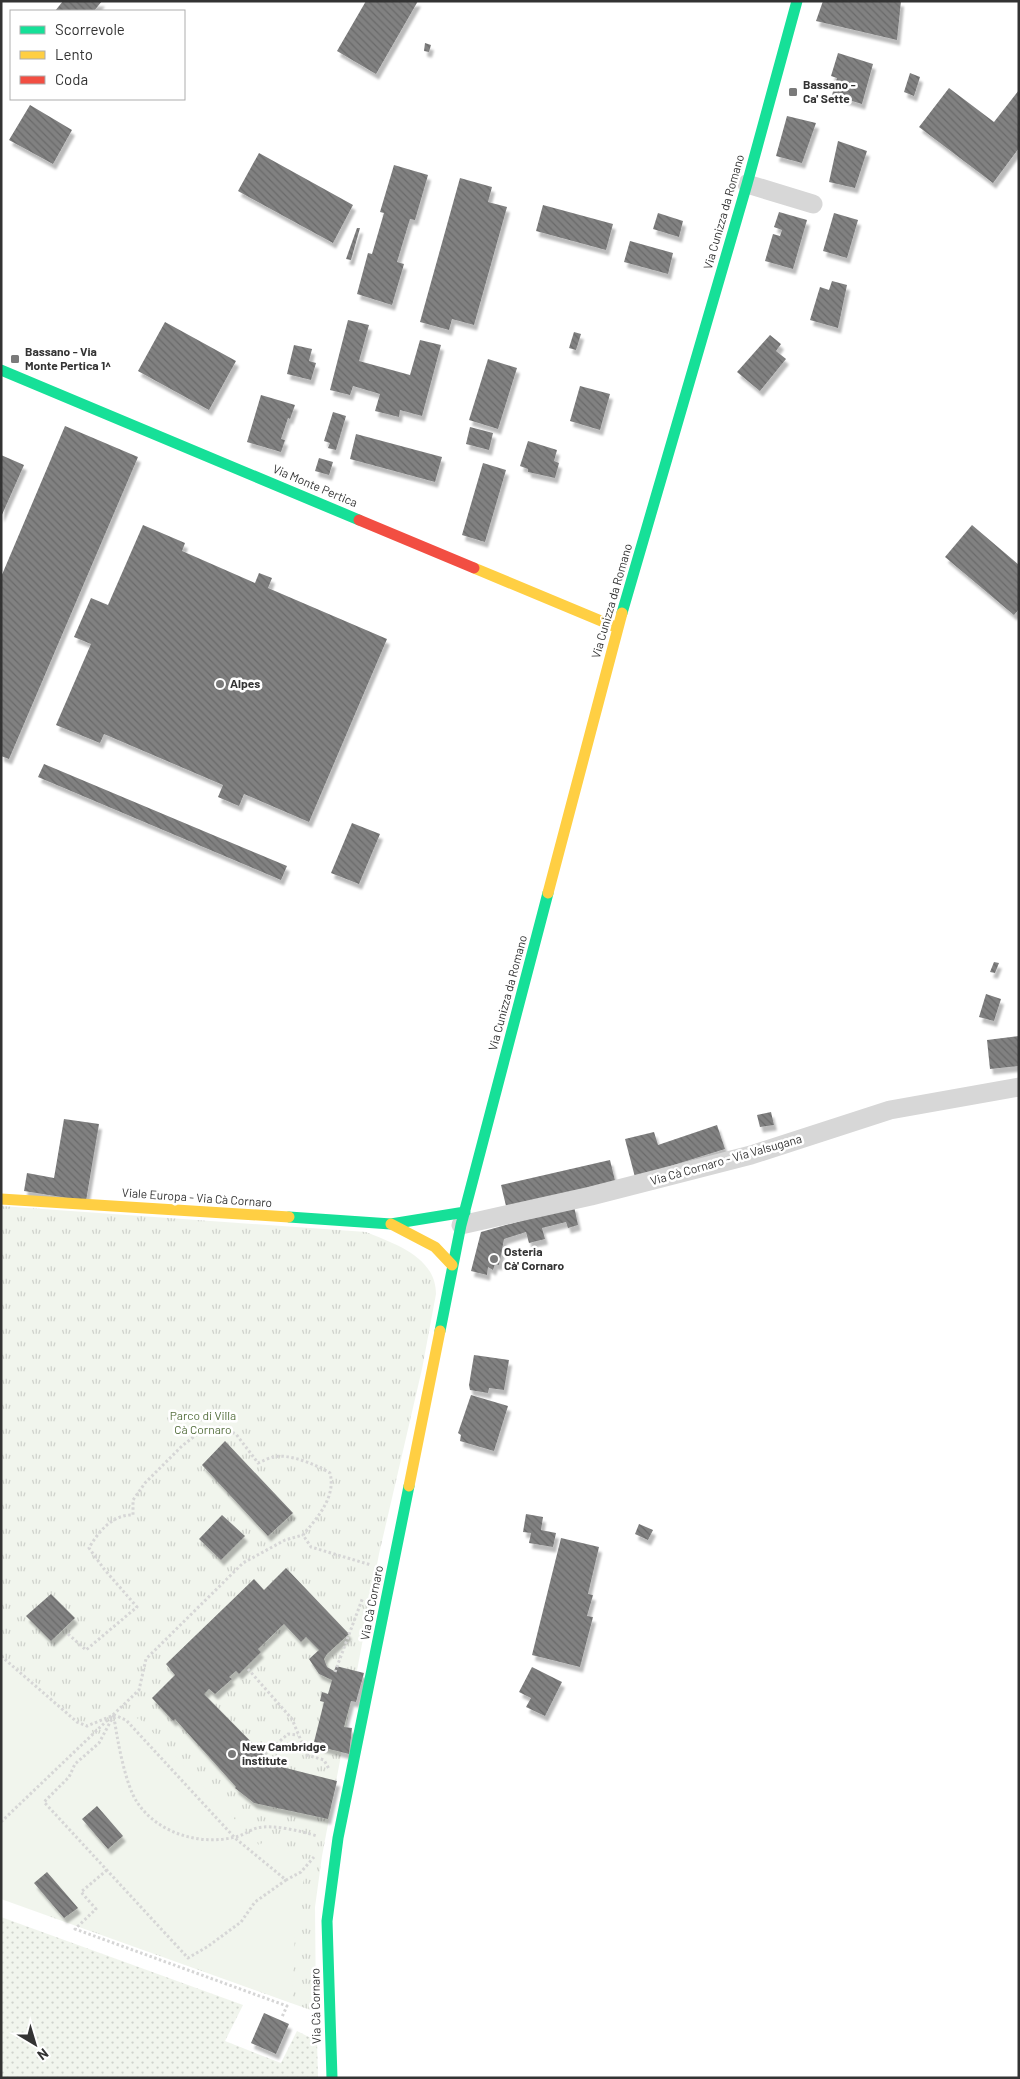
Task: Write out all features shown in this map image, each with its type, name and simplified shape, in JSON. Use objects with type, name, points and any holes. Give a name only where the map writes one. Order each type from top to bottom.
[{"type":"main road","name":"Via Cunizza da Romano","points":[[463,1218],[618,628],[747,184],[796,1]]},
{"type":"main road","name":"Via Monte Pertica","points":[[1,370],[618,628]]},
{"type":"main road","name":"Viale Europa - Via Cà Cornaro","points":[[1,1199],[391,1224]]},
{"type":"main road","points":[[391,1224],[463,1218]]},
{"type":"main road","points":[[427,1242],[438,1239],[463,1218]]},
{"type":"main road","name":"Via Cà Cornaro","points":[[332,2078],[328,1921],[336,1857],[452,1265],[463,1218]]},
{"type":"main road","points":[[391,1224],[427,1242],[442,1252],[452,1265]]},
{"type":"street","points":[[747,184],[813,204]]},
{"type":"street","name":"Via Cà Cornaro - Via Valsugana","points":[[463,1218],[592,1196],[751,1155],[890,1110],[1019,1087]]},
{"type":"path","points":[[1,1822],[139,1690],[146,1659],[243,1563],[285,1540],[303,1535],[319,1515],[328,1499],[332,1483],[330,1473],[314,1462],[274,1456],[258,1463],[236,1434],[220,1427],[201,1431],[182,1446],[145,1483],[133,1500],[133,1515],[125,1514],[110,1522],[98,1533],[89,1548],[104,1569],[137,1607],[86,1650],[68,1634]]},
{"type":"path","points":[[303,1535],[311,1548],[374,1566],[371,1574]]},
{"type":"path","points":[[336,1672],[365,1592]]},
{"type":"path","points":[[1,1656],[78,1722],[87,1726],[114,1715],[126,1720],[235,1838],[286,1880]]},
{"type":"path","points":[[248,1669],[292,1719],[307,1755],[324,1760],[329,1770],[351,1775]]},
{"type":"path","points":[[114,1715],[117,1745],[136,1801],[153,1820],[176,1834],[204,1839],[235,1838],[258,1828],[294,1830],[318,1836],[316,1843]]},
{"type":"path","points":[[114,1715],[99,1743],[75,1764],[69,1776],[44,1802],[188,1958],[207,1947],[241,1922],[255,1902],[301,1872],[313,1857],[315,1850]]},
{"type":"path","points":[[265,1754],[288,1734],[298,1735]]},
{"type":"path","points":[[313,1857],[336,1857]]},
{"type":"path","points":[[107,1870],[81,1892],[96,1909],[76,1929],[287,2006],[282,2017]]},
{"type":"green space","name":"Parco di Villa Cà Cornaro","points":[[1,1206],[366,1232],[401,1247],[412,1254],[429,1270],[434,1281],[436,1294],[422,1369],[379,1554],[322,1856],[315,1907],[316,2012],[1,1899]]},
{"type":"green space","points":[[1,1656],[48,1692],[91,1737],[139,1718],[259,1845],[267,1840],[278,1846],[294,1860],[304,1877],[295,1931],[292,2003],[1,1898]]},
{"type":"green space","points":[[1,1917],[243,2005],[225,2041],[281,2063],[297,2031],[317,2041],[318,2078],[1,2078]]},
{"type":"building","points":[[63,1],[102,1],[95,10],[56,10]]},
{"type":"building","points":[[366,1],[418,1],[376,74],[337,51]]},
{"type":"building","points":[[823,1],[901,1],[897,40],[816,21]]},
{"type":"building","points":[[425,43],[431,45],[429,52],[424,51]]},
{"type":"building","points":[[838,53],[873,64],[862,104],[832,95],[837,78],[831,76]]},
{"type":"building","points":[[910,73],[920,77],[914,96],[904,92]]},
{"type":"building","points":[[949,88],[994,122],[1019,90],[1019,148],[993,183],[919,127]]},
{"type":"building","points":[[30,105],[72,130],[53,164],[9,140]]},
{"type":"building","points":[[787,116],[816,123],[802,163],[776,156]]},
{"type":"building","points":[[838,141],[867,151],[855,188],[829,182]]},
{"type":"building","points":[[259,153],[353,205],[333,243],[238,191]]},
{"type":"building","points":[[394,165],[428,175],[415,220],[410,219],[397,262],[404,264],[392,305],[357,294],[368,253],[372,254],[384,213],[380,212]]},
{"type":"building","points":[[460,178],[492,187],[488,202],[507,207],[474,325],[452,319],[449,330],[420,322]]},
{"type":"building","points":[[543,205],[613,224],[606,250],[536,231]]},
{"type":"building","points":[[779,212],[807,220],[793,269],[765,261],[773,234],[780,236],[782,230],[774,227]]},
{"type":"building","points":[[658,213],[683,221],[679,237],[653,229]]},
{"type":"building","points":[[834,213],[858,220],[847,258],[823,251]]},
{"type":"building","points":[[357,228],[360,228],[351,260],[346,259]]},
{"type":"building","points":[[630,241],[673,253],[668,274],[624,262]]},
{"type":"building","points":[[832,281],[847,285],[838,328],[810,320],[820,287],[829,290]]},
{"type":"building","points":[[348,320],[369,325],[359,361],[410,375],[420,340],[441,345],[422,416],[400,410],[399,417],[375,411],[380,394],[353,386],[350,395],[330,390]]},
{"type":"building","points":[[165,322],[236,361],[209,410],[138,371]]},
{"type":"building","points":[[574,332],[581,334],[576,350],[569,348]]},
{"type":"building","points":[[770,335],[781,344],[776,351],[786,359],[760,391],[737,372]]},
{"type":"building","points":[[294,345],[312,349],[309,361],[316,363],[311,380],[287,374]]},
{"type":"building","points":[[488,359],[517,368],[498,429],[469,420]]},
{"type":"building","points":[[580,386],[610,394],[600,430],[570,421]]},
{"type":"building","points":[[261,395],[295,405],[290,419],[288,418],[281,439],[285,440],[281,452],[247,442]]},
{"type":"building","points":[[333,412],[346,416],[336,450],[328,448],[330,443],[324,441]]},
{"type":"building","points":[[65,426],[138,457],[9,759],[1,756],[1,577]]},
{"type":"building","points":[[470,427],[493,433],[489,450],[466,444]]},
{"type":"building","points":[[356,434],[442,457],[435,482],[350,459]]},
{"type":"building","points":[[528,441],[557,450],[554,461],[559,463],[555,478],[528,472],[528,469],[520,466]]},
{"type":"building","points":[[1,455],[24,465],[1,517]]},
{"type":"building","points":[[319,458],[333,462],[329,475],[315,471]]},
{"type":"building","points":[[483,463],[506,470],[485,542],[462,535]]},
{"type":"building","name":"Alpes","points":[[143,525],[185,543],[182,551],[255,583],[259,573],[272,578],[268,588],[387,639],[309,822],[244,794],[239,806],[218,797],[223,785],[104,734],[100,743],[56,725],[91,644],[74,637],[91,598],[108,605]]},
{"type":"building","points":[[972,525],[1019,565],[1019,609],[1014,615],[945,557]]},
{"type":"building","points":[[44,764],[287,866],[281,880],[38,777]]},
{"type":"building","points":[[352,823],[380,834],[359,884],[331,873]]},
{"type":"building","points":[[994,962],[999,963],[995,973],[990,972]]},
{"type":"building","points":[[986,994],[1001,999],[994,1021],[979,1017]]},
{"type":"building","points":[[1019,1036],[1019,1066],[990,1069],[987,1040]]},
{"type":"building","points":[[771,1112],[774,1125],[760,1127],[757,1115]]},
{"type":"building","points":[[64,1119],[99,1124],[86,1201],[24,1191],[27,1173],[54,1178]]},
{"type":"building","points":[[717,1125],[725,1149],[635,1177],[625,1139],[654,1132],[658,1145]]},
{"type":"building","points":[[610,1160],[616,1185],[507,1210],[501,1185]]},
{"type":"building","points":[[574,1206],[578,1225],[568,1228],[566,1222],[542,1228],[545,1239],[529,1243],[526,1232],[504,1239],[499,1265],[495,1264],[493,1270],[488,1267],[487,1275],[471,1271],[481,1232]]},
{"type":"building","points":[[474,1355],[509,1360],[504,1390],[489,1388],[488,1393],[470,1390],[469,1385]]},
{"type":"building","points":[[471,1395],[508,1406],[494,1451],[460,1441],[461,1435],[458,1433]]},
{"type":"building","points":[[225,1441],[293,1513],[268,1536],[202,1465]]},
{"type":"building","points":[[526,1514],[543,1517],[541,1530],[556,1533],[553,1547],[529,1543],[531,1533],[523,1532]]},
{"type":"building","points":[[222,1515],[245,1536],[221,1560],[199,1539]]},
{"type":"building","points":[[639,1524],[653,1530],[648,1540],[635,1534]]},
{"type":"building","points":[[561,1538],[599,1547],[588,1594],[593,1595],[587,1616],[593,1617],[580,1667],[532,1655]]},
{"type":"building","points":[[286,1568],[349,1634],[327,1654],[324,1659],[327,1667],[334,1671],[336,1666],[364,1673],[356,1702],[351,1701],[344,1727],[352,1728],[349,1754],[321,1747],[322,1744],[314,1742],[324,1702],[320,1701],[322,1692],[328,1694],[332,1680],[319,1674],[309,1659],[319,1650],[306,1637],[301,1642],[284,1624],[258,1649],[261,1652],[239,1674],[236,1671],[229,1677],[232,1679],[215,1694],[209,1689],[204,1694],[274,1765],[337,1781],[328,1819],[254,1803],[235,1788],[175,1719],[173,1721],[152,1698],[175,1675],[166,1664],[254,1579],[264,1590]]},
{"type":"building","points":[[51,1594],[75,1618],[51,1641],[26,1616]]},
{"type":"building","points":[[532,1667],[562,1682],[545,1716],[526,1707],[531,1698],[519,1692]]},
{"type":"building","points":[[97,1806],[123,1836],[108,1849],[82,1819]]},
{"type":"building","points":[[47,1872],[78,1908],[64,1918],[34,1883]]},
{"type":"building","points":[[264,2013],[289,2024],[276,2054],[251,2043]]},
{"type":"traffic: fast","points":[[622,613],[747,184],[797,1]]},
{"type":"traffic: fast","points":[[1,370],[359,520]]},
{"type":"traffic: fast","points":[[440,1331],[461,1225],[548,893]]},
{"type":"traffic: fast","points":[[289,1217],[391,1224],[465,1212]]},
{"type":"traffic: fast","points":[[332,2078],[327,1921],[338,1838],[409,1486]]},
{"type":"traffic: slow","points":[[474,568],[618,628]]},
{"type":"traffic: slow","points":[[548,893],[622,613]]},
{"type":"traffic: slow","points":[[1,1199],[289,1217]]},
{"type":"traffic: slow","points":[[391,1224],[435,1247],[452,1265]]},
{"type":"traffic: slow","points":[[409,1486],[440,1331]]},
{"type":"traffic: jam","points":[[359,520],[474,568]]},
{"type":"place","name":"Bassano - Ca' Sette","points":[[793,92]]},
{"type":"place","name":"Bassano - Via Monte Pertica 1^","points":[[15,359]]},
{"type":"place","name":"Alpes","points":[[220,684]]},
{"type":"place","name":"Osteria Cà' Cornaro","points":[[494,1259]]},
{"type":"place","name":"New Cambridge institute","points":[[232,1754]]}]
